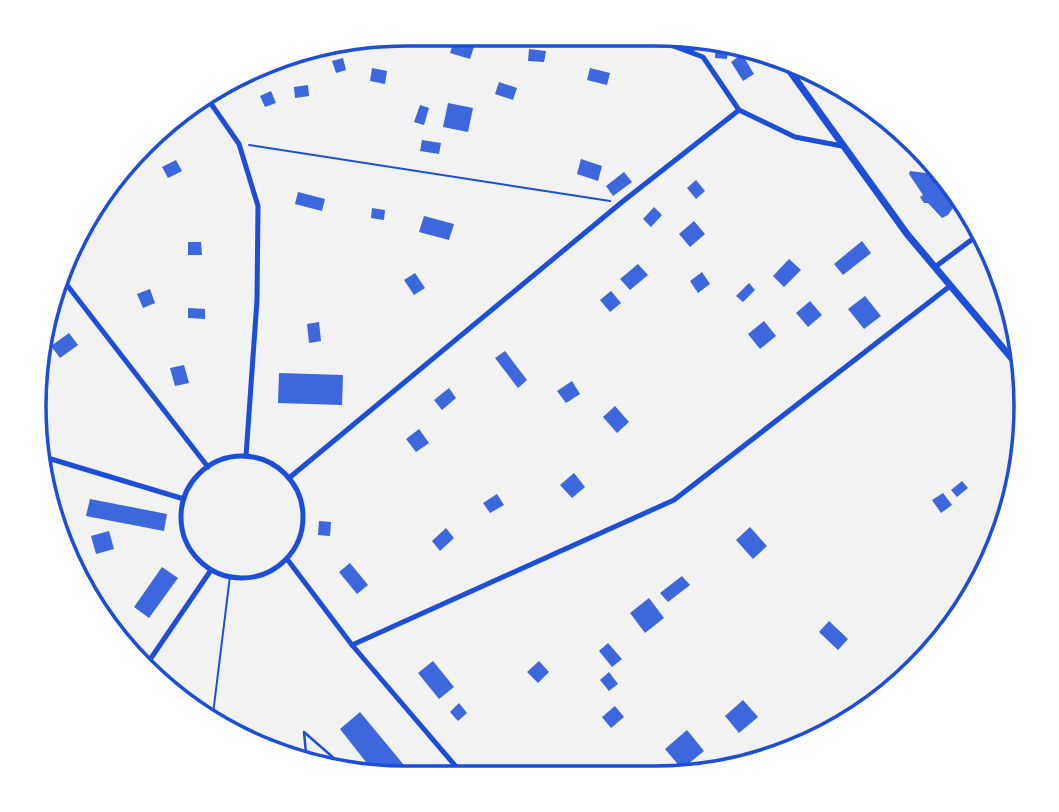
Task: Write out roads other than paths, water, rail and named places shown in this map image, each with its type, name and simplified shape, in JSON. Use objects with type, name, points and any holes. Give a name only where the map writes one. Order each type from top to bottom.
[{"type":"street","points":[[673,46],[703,57],[739,110],[795,137],[842,146]]},
{"type":"street","points":[[686,51],[695,48]]},
{"type":"street","points":[[791,73],[842,146],[935,267],[1010,356]]},
{"type":"street","points":[[211,103],[239,144],[258,206],[257,300],[246,456]]},
{"type":"street","points":[[289,478],[622,202],[739,110]]},
{"type":"street","points":[[935,267],[972,239]]},
{"type":"street","points":[[67,285],[208,467]]},
{"type":"street","points":[[352,645],[674,500],[950,286]]},
{"type":"street","points":[[246,456],[276,467],[289,478],[300,496],[303,515],[299,539],[287,559],[270,572],[244,579],[211,570],[200,562],[184,534],[181,516],[184,499],[192,482],[208,467],[225,459],[246,456]]},
{"type":"street","points":[[50,459],[184,499]]},
{"type":"street","points":[[287,559],[352,645],[455,766]]},
{"type":"street","points":[[150,660],[211,570]]},
{"type":"lane","points":[[306,752],[304,732],[336,760]]}]
